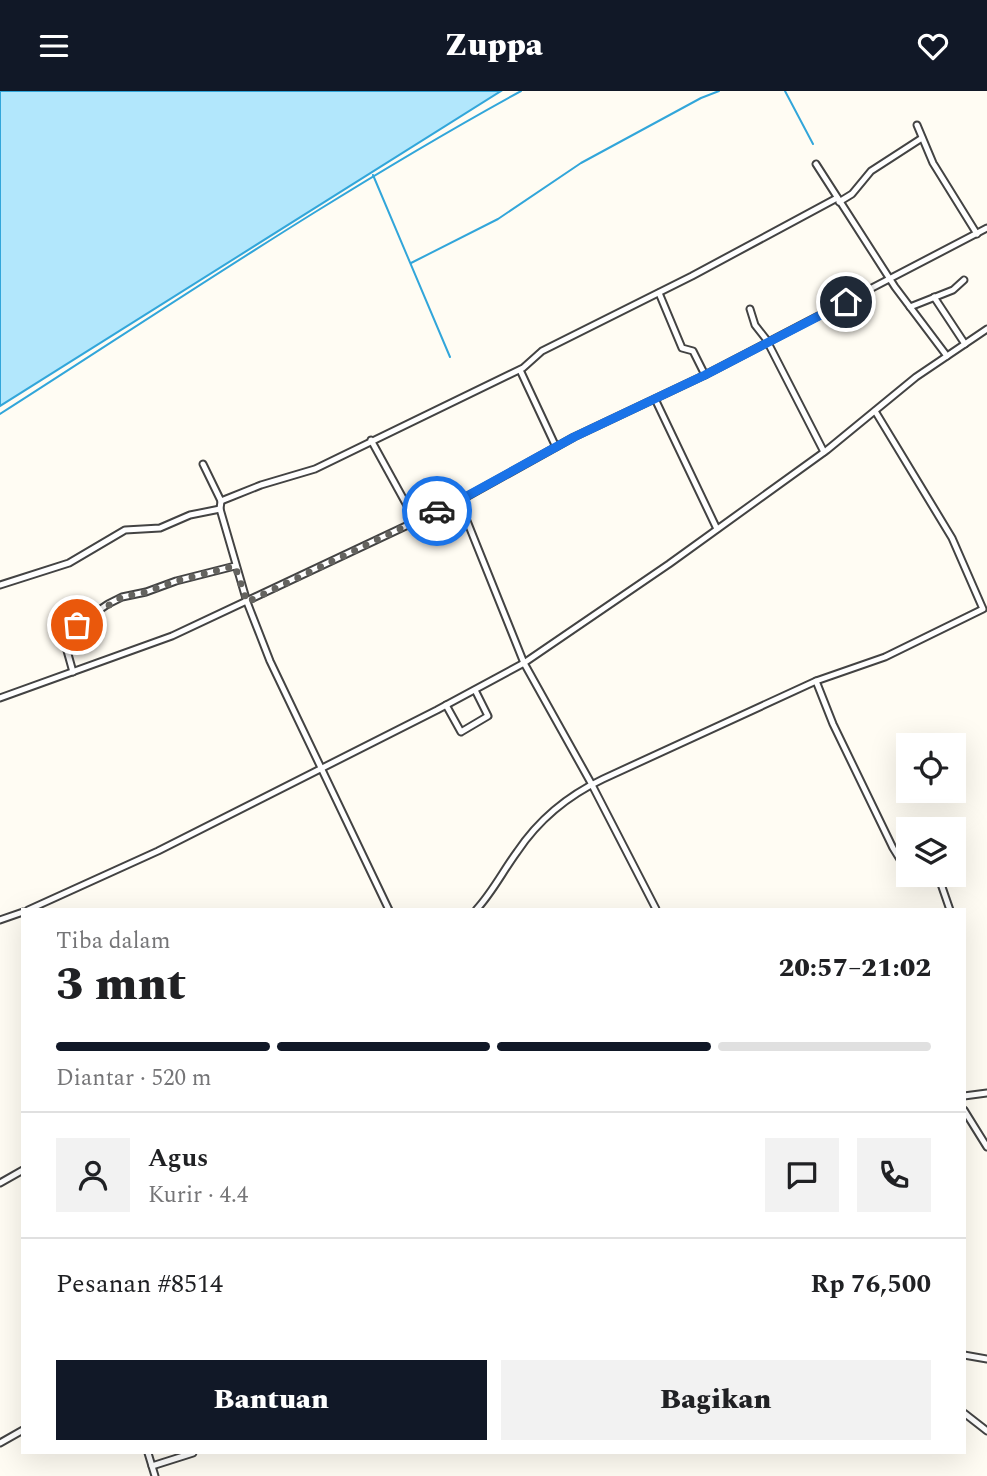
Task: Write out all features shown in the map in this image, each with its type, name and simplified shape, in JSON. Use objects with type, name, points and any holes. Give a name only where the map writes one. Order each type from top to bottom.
[{"type":"street","points":[[917,125],[933,163],[977,234]]},
{"type":"street","points":[[221,501],[261,485],[307,472],[528,366],[542,351],[852,194],[871,171],[922,138]]},
{"type":"street","points":[[817,164],[891,280],[947,356]]},
{"type":"street","points":[[0,698],[162,641],[247,602],[458,501],[556,447],[705,375],[987,229]]},
{"type":"street","points":[[910,307],[953,290],[964,279]]},
{"type":"street","points":[[659,293],[682,348],[693,351],[705,375]]},
{"type":"street","points":[[934,297],[965,344]]},
{"type":"street","points":[[750,309],[755,325],[767,341],[824,452]]},
{"type":"street","points":[[32,908],[139,861],[523,663],[669,565],[824,452],[947,356],[987,329]]},
{"type":"street","points":[[520,370],[556,447]]},
{"type":"street","points":[[654,398],[717,529]]},
{"type":"street","points":[[477,908],[541,821],[592,784],[816,681],[885,657],[985,608],[952,538],[875,411]]},
{"type":"street","points":[[371,440],[415,520]]},
{"type":"street","points":[[203,464],[221,501],[220,509],[235,566],[270,661],[388,908]]},
{"type":"street","points":[[458,501],[523,663],[592,784],[655,908]]},
{"type":"street","points":[[0,585],[69,563],[125,530],[160,528],[190,515],[220,509]]},
{"type":"street","points":[[73,672],[66,647],[67,637],[77,625],[108,604],[122,597],[235,566]]},
{"type":"street","points":[[816,681],[833,724],[896,853]]},
{"type":"street","points":[[446,705],[461,732],[488,715],[475,690]]},
{"type":"street","points":[[942,887],[949,908]]},
{"type":"street","points":[[0,921],[21,913]]},
{"type":"street","points":[[966,1096],[987,1094]]},
{"type":"street","points":[[966,1113],[987,1147]]},
{"type":"street","points":[[0,1183],[21,1171]]},
{"type":"street","points":[[966,1355],[987,1359]]},
{"type":"street","points":[[966,1415],[987,1431]]},
{"type":"street","points":[[0,1443],[21,1431]]},
{"type":"street","points":[[148,1454],[155,1476]]},
{"type":"street","points":[[152,1466],[190,1454]]},
{"type":"water","points":[[0,91],[501,91],[0,406]]},
{"type":"waterway","points":[[0,414],[323,207],[521,91]]},
{"type":"waterway","points":[[411,263],[498,219],[581,163],[701,98],[719,91]]},
{"type":"waterway","points":[[785,91],[813,144]]},
{"type":"waterway","points":[[373,175],[450,357]]},
{"type":"way so far","points":[[77,625],[122,597],[235,566],[247,602],[437,511]]},
{"type":"route","points":[[437,511],[574,437],[705,375],[846,302]]}]
